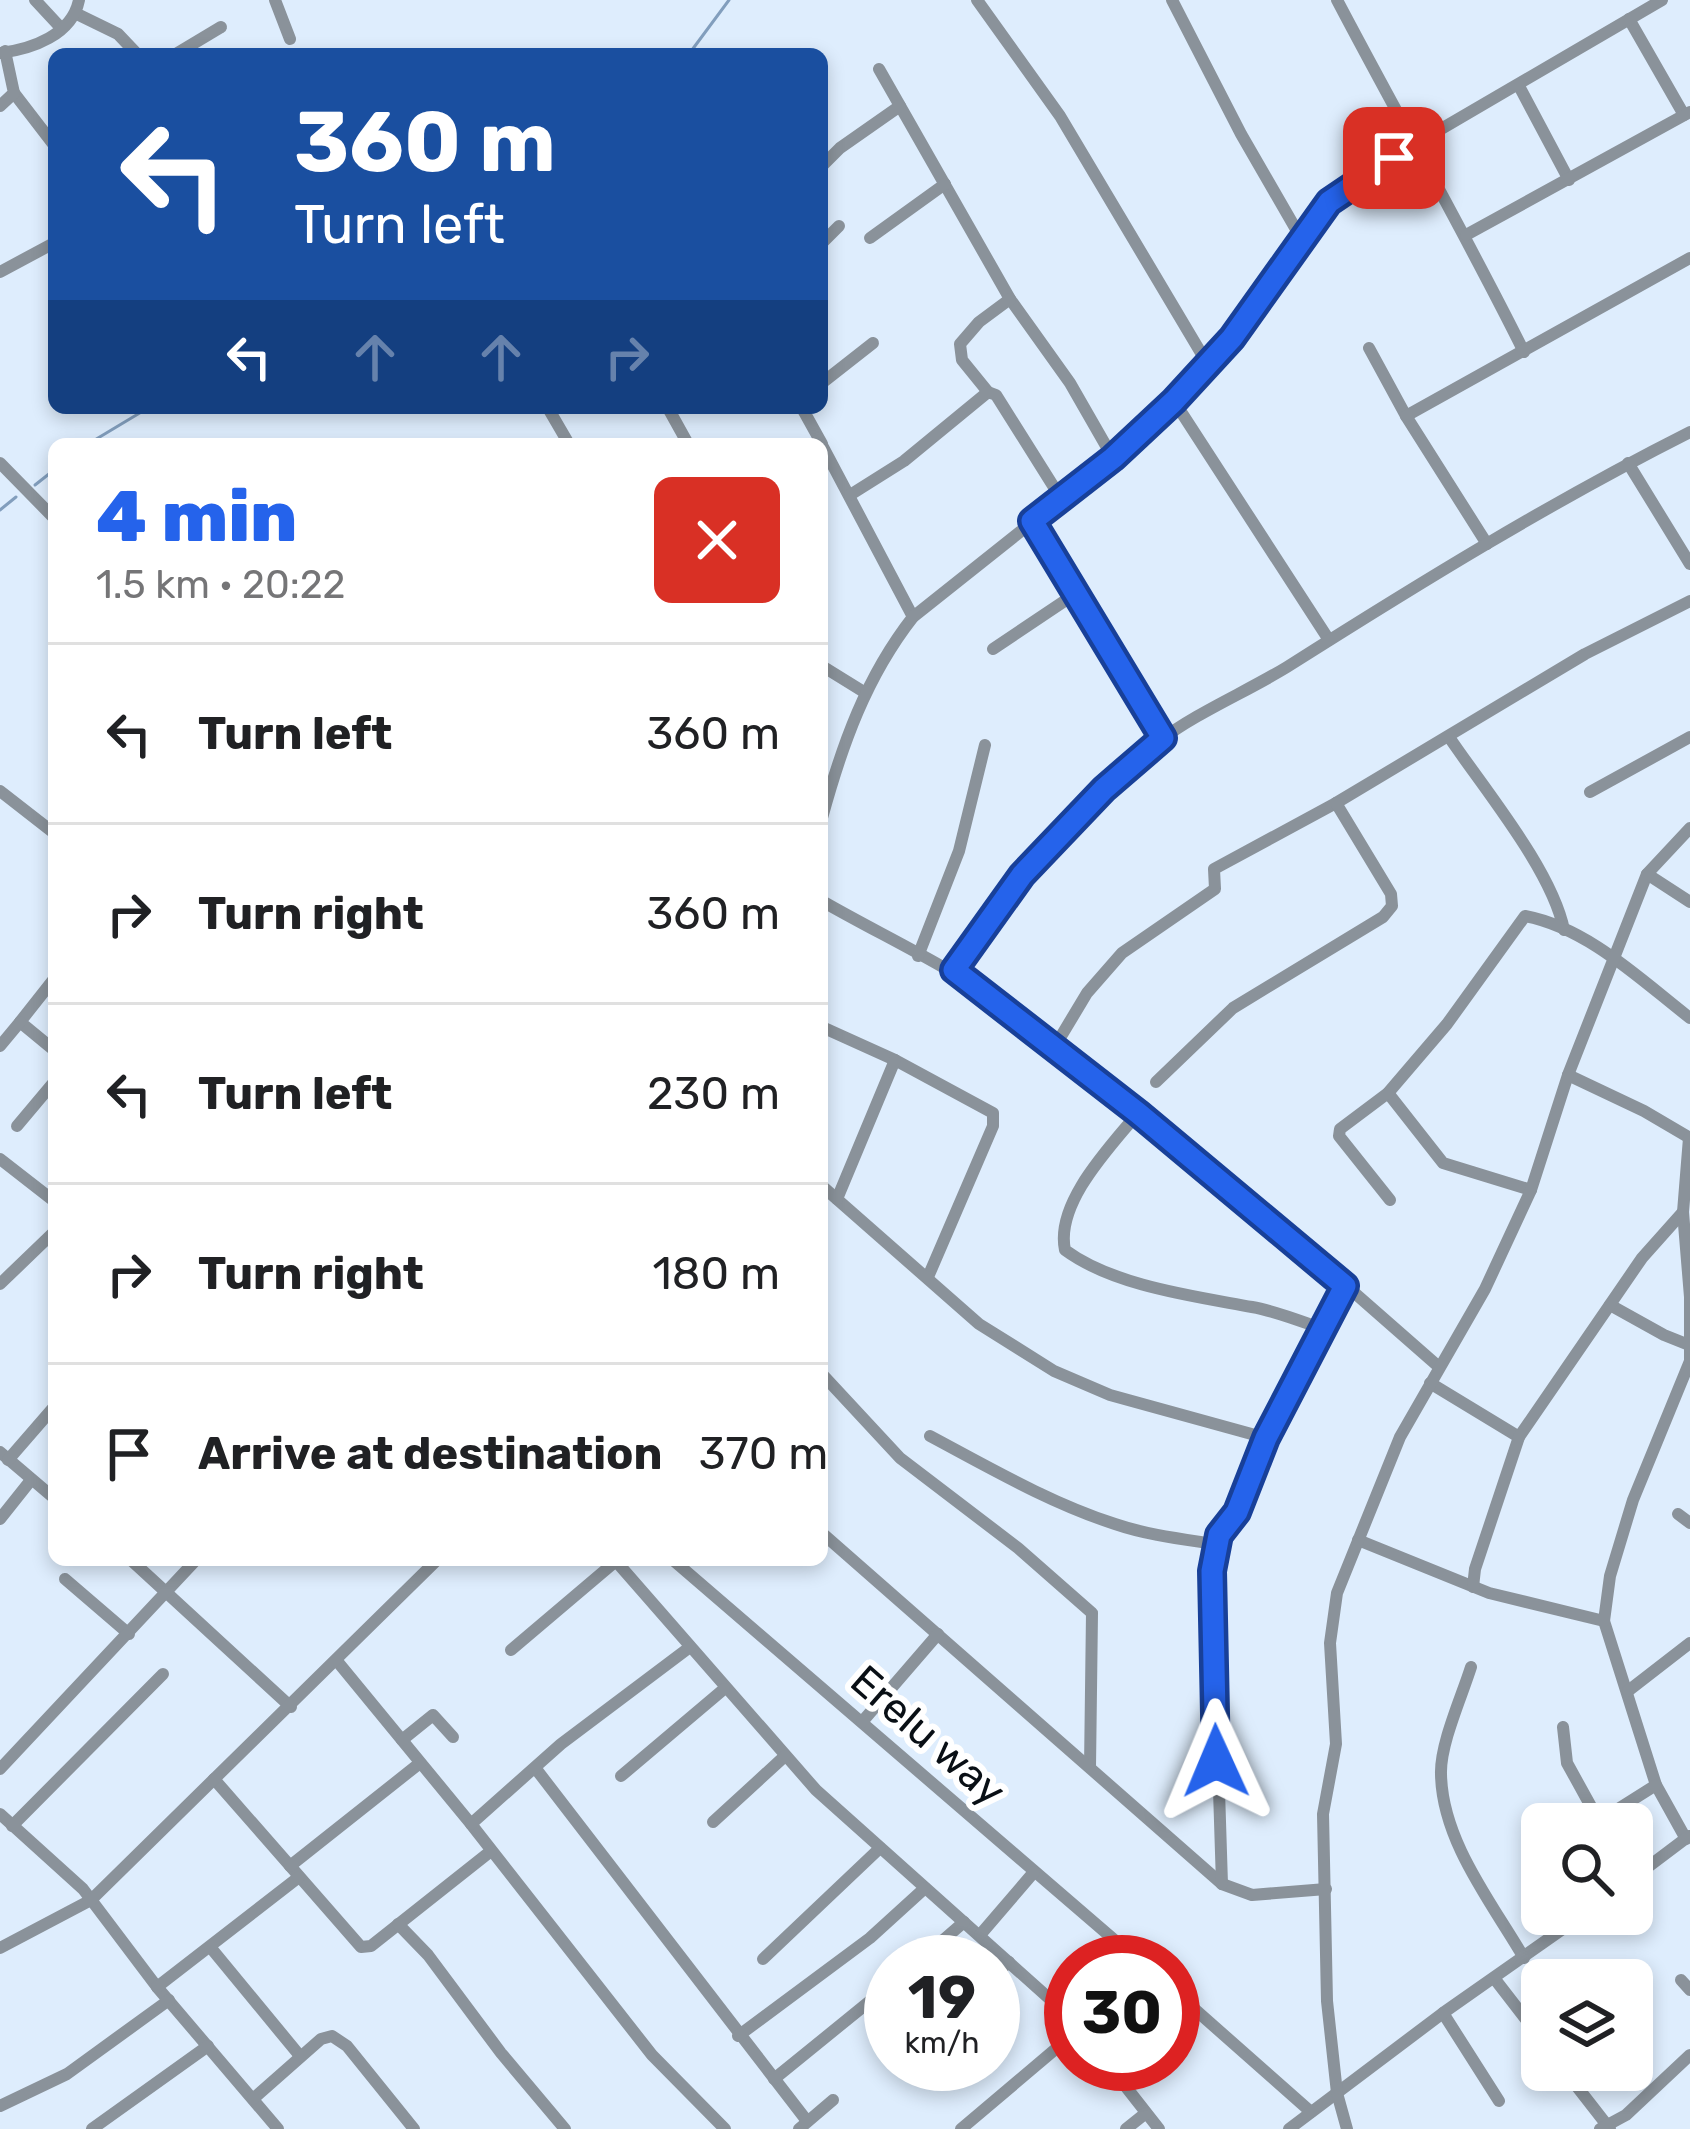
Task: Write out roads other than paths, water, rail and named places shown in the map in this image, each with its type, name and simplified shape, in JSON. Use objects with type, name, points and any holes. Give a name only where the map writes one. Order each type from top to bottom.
[{"type":"street","points":[[34,0],[61,28]]},
{"type":"street","points":[[274,0],[290,40]]},
{"type":"street","points":[[977,0],[1060,116],[1207,363]]},
{"type":"street","points":[[1172,0],[1240,134],[1301,238]]},
{"type":"street","points":[[1337,0],[1412,146],[1466,235],[1524,352]]},
{"type":"street","points":[[828,800],[864,692],[913,617],[1113,458],[1174,401],[1254,309],[1329,202],[1412,146],[1662,0]]},
{"type":"street","points":[[48,137],[14,92],[2,51],[40,46],[78,7],[131,48]]},
{"type":"street","points":[[1466,235],[1687,113],[1629,19]]},
{"type":"street","points":[[186,48],[221,27]]},
{"type":"street","points":[[879,69],[1010,299],[1070,383],[1113,458]]},
{"type":"street","points":[[1519,86],[1569,180]]},
{"type":"street","points":[[0,106],[14,92]]},
{"type":"street","points":[[828,160],[900,106]]},
{"type":"street","points":[[870,238],[945,184]]},
{"type":"street","points":[[828,238],[839,226]]},
{"type":"street","points":[[0,272],[48,247]]},
{"type":"street","points":[[1406,416],[1690,258]]},
{"type":"street","points":[[1010,299],[979,322],[960,344],[962,360],[988,392],[996,395],[1062,500]]},
{"type":"street","points":[[828,378],[873,344]]},
{"type":"street","points":[[1370,348],[1406,416],[1487,544]]},
{"type":"street","points":[[850,495],[904,460],[988,392]]},
{"type":"street","points":[[1174,401],[1329,640]]},
{"type":"street","points":[[954,970],[1022,875],[1104,789],[1163,738],[1238,698],[1487,544],[1690,432]]},
{"type":"street","points":[[828,455],[913,617]]},
{"type":"street","points":[[0,463],[48,512]]},
{"type":"street","points":[[1628,463],[1690,564]]},
{"type":"street","points":[[1032,521],[1163,738]]},
{"type":"street","points":[[993,650],[1078,592]]},
{"type":"street","points":[[1054,1048],[1087,993],[1121,952],[1215,889],[1214,869],[1336,803],[1585,654],[1690,601]]},
{"type":"street","points":[[828,670],[864,692]]},
{"type":"street","points":[[1449,737],[1540,873],[1560,911],[1564,930]]},
{"type":"street","points":[[1590,792],[1690,737]]},
{"type":"street","points":[[918,956],[958,851],[985,745]]},
{"type":"street","points":[[0,790],[48,827]]},
{"type":"street","points":[[1156,1082],[1232,1008],[1383,917],[1393,906],[1391,894],[1336,803]]},
{"type":"street","points":[[1347,2129],[1337,2093],[1327,2001],[1324,1814],[1336,1744],[1331,1624],[1337,1593],[1400,1437],[1492,1275],[1531,1190],[1568,1076],[1647,874],[1690,828]]},
{"type":"street","points":[[1647,874],[1690,902]]},
{"type":"street","points":[[828,904],[918,956],[954,970],[1138,1113],[1439,1367]]},
{"type":"street","points":[[1390,1200],[1339,1136],[1340,1130],[1388,1093],[1447,1024],[1519,920],[1532,916],[1613,957],[1690,1018]]},
{"type":"street","points":[[0,1046],[48,987]]},
{"type":"street","points":[[20,1022],[48,1045]]},
{"type":"street","points":[[828,1030],[896,1060],[994,1116],[928,1277]]},
{"type":"street","points":[[837,1199],[896,1060]]},
{"type":"street","points":[[1568,1076],[1690,1138],[1682,1211],[1690,1361],[1622,1535],[1604,1621],[1656,1786],[1688,1837],[1653,1863]]},
{"type":"street","points":[[17,1126],[48,1089]]},
{"type":"street","points":[[1388,1093],[1443,1163],[1531,1190]]},
{"type":"street","points":[[1138,1113],[1084,1180],[1063,1231],[1065,1250],[1091,1266],[1177,1293],[1254,1307],[1323,1329]]},
{"type":"street","points":[[0,1159],[48,1196]]},
{"type":"street","points":[[828,1191],[979,1324],[1054,1371],[1128,1401],[1266,1438]]},
{"type":"street","points":[[1473,1587],[1519,1437],[1642,1258],[1682,1211]]},
{"type":"street","points":[[0,1284],[48,1238]]},
{"type":"street","points":[[1222,1884],[1212,1571],[1216,1544],[1345,1286]]},
{"type":"street","points":[[1610,1304],[1689,1345]]},
{"type":"street","points":[[828,1380],[900,1458],[1018,1548],[1092,1613],[1090,1767]]},
{"type":"street","points":[[1430,1383],[1519,1437]]},
{"type":"street","points":[[48,1413],[4,1456],[48,1493]]},
{"type":"street","points":[[930,1436],[1091,1516],[1216,1544]]},
{"type":"street","points":[[0,1520],[31,1480]]},
{"type":"street","points":[[828,1537],[1222,1884],[1252,1894],[1326,1889]]},
{"type":"street","points":[[1358,1540],[1473,1587],[1604,1621]]},
{"type":"street","points":[[138,1566],[291,1706]]},
{"type":"street","points":[[0,1769],[191,1566]]},
{"type":"street","points":[[0,1948],[91,1900],[431,1566]]},
{"type":"street","points":[[511,1650],[610,1566]]},
{"type":"street","points":[[620,1566],[842,1816],[980,1935],[1034,1872]]},
{"type":"street","name":"Erelu way","points":[[681,1566],[1108,1935]]},
{"type":"street","points":[[64,1579],[129,1634]]},
{"type":"street","points":[[862,1722],[938,1634]]},
{"type":"street","points":[[1628,1691],[1690,1643]]},
{"type":"street","points":[[471,1823],[561,1744],[690,1647]]},
{"type":"street","points":[[337,1661],[652,2055],[725,2129]]},
{"type":"street","points":[[1471,1667],[1442,1764],[1442,1786],[1462,1854],[1524,1958]]},
{"type":"street","points":[[12,1826],[163,1673]]},
{"type":"street","points":[[621,1776],[724,1688]]},
{"type":"street","points":[[402,1740],[433,1715],[453,1737]]},
{"type":"street","points":[[1563,1727],[1568,1763],[1599,1821],[1656,1786]]},
{"type":"street","points":[[713,1822],[785,1756]]},
{"type":"street","points":[[157,1987],[211,1948],[420,1762]]},
{"type":"street","points":[[536,1769],[774,2079],[803,2125],[833,2100]]},
{"type":"street","points":[[214,1779],[358,1946],[371,1946],[491,1851]]},
{"type":"street","points":[[0,1814],[71,1877],[278,2129]]},
{"type":"street","points":[[763,1959],[880,1847]]},
{"type":"street","points":[[738,2036],[870,1938],[925,1888]]},
{"type":"street","points":[[949,1935],[964,1922]]},
{"type":"street","points":[[398,1924],[428,1955],[565,2129]]},
{"type":"street","points":[[1289,2129],[1555,1935]]},
{"type":"street","points":[[211,1948],[300,2056]]},
{"type":"street","points":[[1020,1972],[1044,1994]]},
{"type":"street","points":[[1494,1978],[1521,2013]]},
{"type":"street","points":[[0,2106],[67,2074],[169,2000]]},
{"type":"street","points":[[774,2079],[864,2006]]},
{"type":"street","points":[[1443,2013],[1499,2101]]},
{"type":"street","points":[[1200,2014],[1311,2112]]},
{"type":"street","points":[[253,2099],[324,2036],[336,2037],[414,2129]]},
{"type":"street","points":[[92,2129],[208,2046]]},
{"type":"street","points":[[1579,2091],[1606,2128],[1690,2055]]},
{"type":"street","points":[[961,2129],[1044,2059]]},
{"type":"street","points":[[1129,2091],[1159,2129]]},
{"type":"street","points":[[1126,2129],[1146,2113]]},
{"type":"waterway","points":[[693,48],[729,0]]},
{"type":"waterway","points":[[98,438],[138,414]]},
{"type":"waterway","points":[[35,485],[48,475]]},
{"type":"waterway","points":[[0,510],[16,497]]}]
